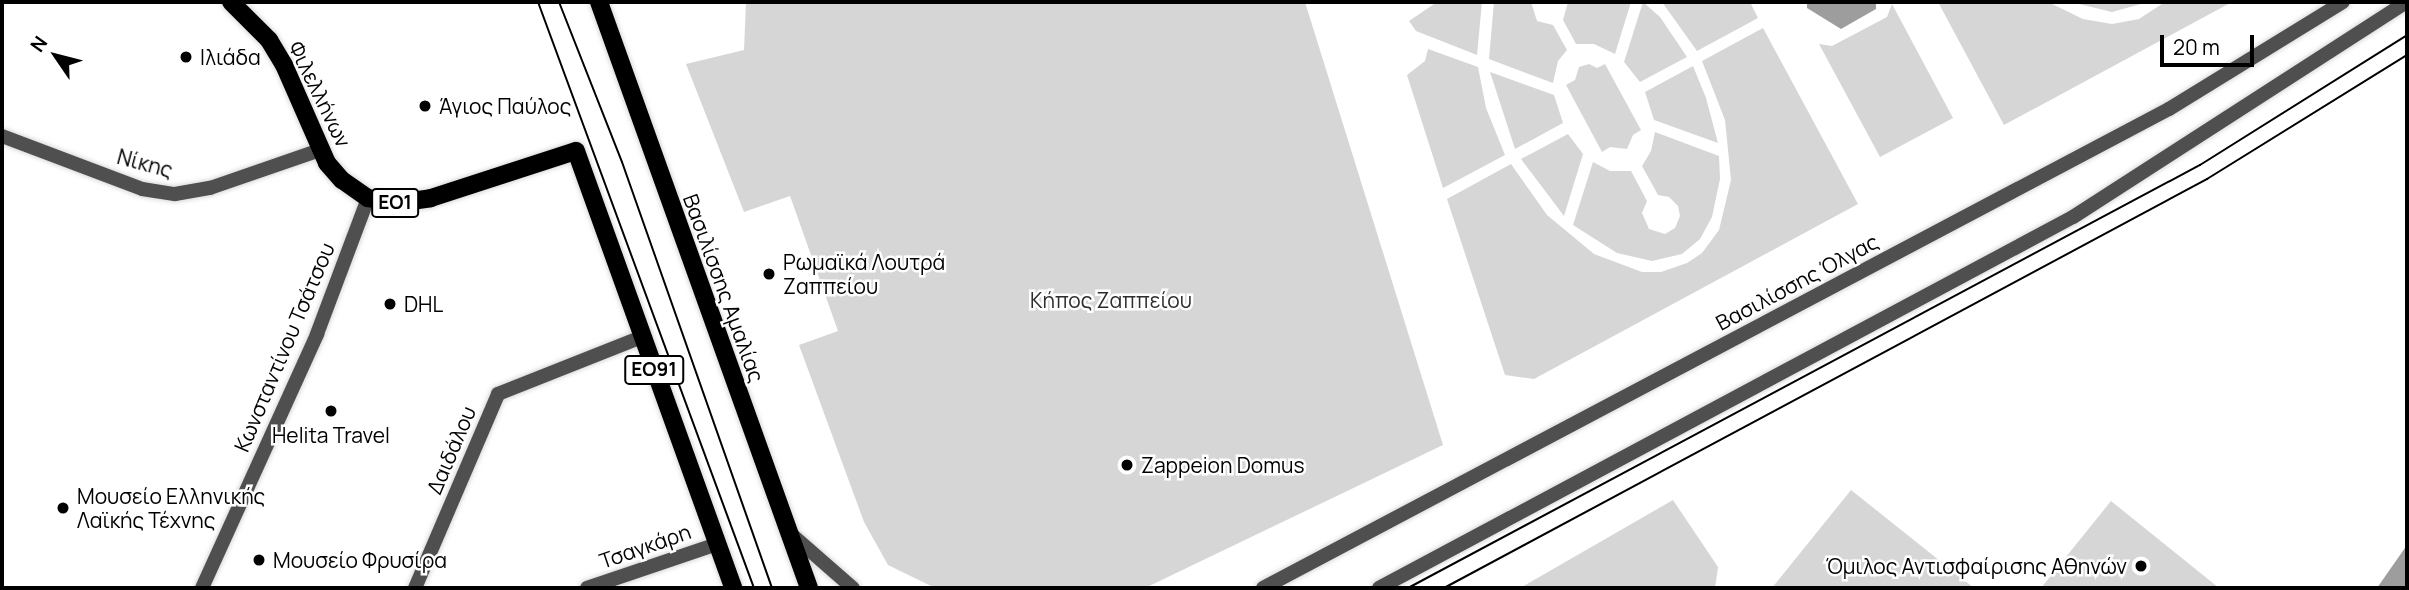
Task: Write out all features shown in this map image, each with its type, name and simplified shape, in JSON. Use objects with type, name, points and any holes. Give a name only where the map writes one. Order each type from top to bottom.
[{"type":"main road","name":"Φιλελλήνων","points":[[231,2],[269,40],[320,150],[342,180],[368,198],[397,203],[431,198],[576,152]]},
{"type":"main road","name":"Βασιλίσσης Αμαλίας","points":[[599,2],[809,588]]},
{"type":"main road","name":"ΕΟ91","points":[[576,152],[733,588]]},
{"type":"street","name":"Βασιλίσσης Όλγας","points":[[1263,588],[2169,109],[2343,2]]},
{"type":"street","points":[[1380,588],[2073,217],[2406,2]]},
{"type":"street","name":"Νίκης","points":[[2,136],[142,189],[175,194],[210,188],[320,150]]},
{"type":"street","name":"Κωνσταντίνου Τσάτσου","points":[[202,588],[317,334],[368,198]]},
{"type":"street","name":"Δαιδάλου","points":[[415,588],[498,394],[642,337]]},
{"type":"street","points":[[788,531],[853,588]]},
{"type":"street","name":"Τσαγκάρη","points":[[587,588],[717,544]]},
{"type":"green space","name":"Κήπος Ζαππείου","points":[[746,2],[1305,2],[1443,445],[1145,588],[935,588],[888,565],[864,522],[799,345],[838,331],[790,196],[744,212],[686,64],[744,50]]},
{"type":"green space","points":[[1437,2],[1482,2],[1477,55],[1416,31],[1409,21]]},
{"type":"green space","points":[[1494,2],[1531,2],[1537,21],[1553,25],[1567,50],[1558,61],[1553,83],[1489,59]]},
{"type":"green space","points":[[1568,2],[1631,2],[1615,54],[1594,44],[1576,44],[1563,20]]},
{"type":"green space","points":[[1643,2],[1660,17],[1687,57],[1640,82],[1624,62]]},
{"type":"green space","points":[[1662,2],[1750,2],[1758,18],[1697,51]]},
{"type":"green space","points":[[1938,2],[2048,2],[2083,19],[2112,24],[2139,19],[2165,2],[2232,2],[2004,125]]},
{"type":"green space","points":[[2071,2],[2148,2],[2112,12]]},
{"type":"green space","points":[[1892,4],[1953,118],[1880,157],[1819,44],[1832,46],[1887,17]]},
{"type":"green space","points":[[1763,28],[1858,204],[1534,379],[1505,375],[1447,199],[1511,164],[1547,215],[1594,254],[1642,272],[1661,272],[1687,263],[1702,253],[1719,230],[1731,180],[1725,120],[1702,61]]},
{"type":"green space","points":[[1428,49],[1478,67],[1486,108],[1505,155],[1443,188],[1407,75],[1425,61]]},
{"type":"green space","points":[[1589,64],[1597,68],[1605,64],[1641,130],[1633,135],[1627,149],[1610,147],[1602,152],[1566,85],[1575,80],[1579,67]]},
{"type":"green space","points":[[1693,66],[1706,98],[1718,143],[1654,120],[1645,92]]},
{"type":"green space","points":[[1490,72],[1554,95],[1563,123],[1515,149]]},
{"type":"green space","points":[[1655,132],[1719,156],[1720,179],[1712,217],[1700,239],[1682,254],[1652,261],[1617,253],[1573,225],[1593,162],[1610,171],[1631,171],[1647,201],[1642,213],[1649,229],[1665,234],[1675,228],[1680,216],[1678,206],[1669,197],[1658,195],[1642,166],[1651,151]]},
{"type":"green space","points":[[1568,134],[1583,154],[1564,216],[1521,159]]},
{"type":"green space","points":[[1851,490],[1974,588],[1772,588]]},
{"type":"green space","points":[[1673,500],[1718,567],[1715,588],[1520,588]]},
{"type":"green space","points":[[2111,501],[2219,588],[2041,588]]},
{"type":"shaded area","points":[[1807,2],[1876,2],[1876,9],[1841,29],[1807,8]]},
{"type":"shaded area","points":[[2407,545],[2407,588],[2377,588]]},
{"type":"tram line","points":[[538,2],[754,588]]},
{"type":"tram line","points":[[559,2],[622,162],[772,588]]},
{"type":"tram line","points":[[1408,588],[2200,165],[2407,35]]},
{"type":"tram line","points":[[1444,588],[2207,179],[2407,55]]},
{"type":"place","name":"Ιλιάδα","points":[[186,57]]},
{"type":"place","name":"Άγιος Παύλος","points":[[425,106]]},
{"type":"place","name":"Ρωμαϊκά Λουτρά Ζαππείου","points":[[769,274]]},
{"type":"place","name":"DHL","points":[[390,304]]},
{"type":"place","name":"Helita Travel","points":[[331,411]]},
{"type":"place","name":"Zappeion Domus","points":[[1127,465]]},
{"type":"place","name":"Μουσείο Ελληνικής Λαϊκής Τέχνης","points":[[63,508]]},
{"type":"place","name":"Μουσείο Φρυσίρα","points":[[259,560]]},
{"type":"place","name":"Όμιλος Αντισφαίρισης Αθηνών","points":[[2141,566]]}]
